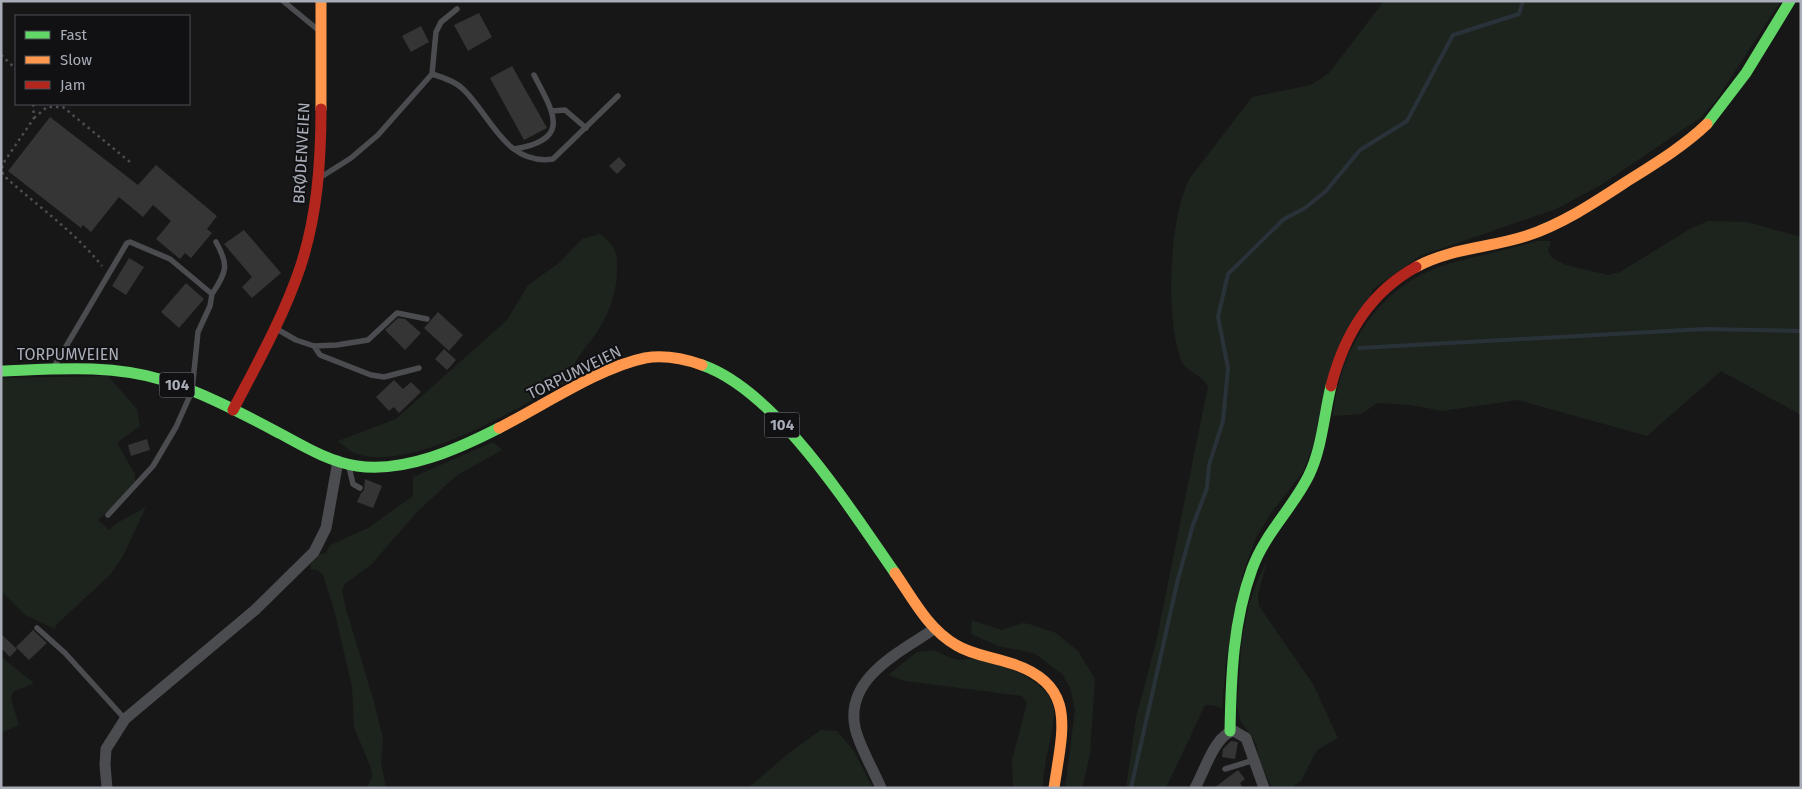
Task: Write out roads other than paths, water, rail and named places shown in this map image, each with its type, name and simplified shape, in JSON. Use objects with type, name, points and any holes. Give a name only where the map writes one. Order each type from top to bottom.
[{"type":"main road","name":"BRØDENVEIEN","points":[[233,410],[274,327],[306,248],[319,178],[322,1]]},
{"type":"main road","points":[[1230,731],[1231,672],[1234,646],[1243,600],[1254,564],[1270,533],[1308,476],[1317,454],[1336,365],[1344,343],[1365,310],[1386,288],[1421,264],[1450,252],[1535,233],[1581,210],[1670,153],[1715,117],[1728,100],[1790,1]]},
{"type":"main road","name":"TORPUMVEIEN","points":[[1,371],[94,368],[126,370],[163,380],[192,391],[344,463],[372,467],[399,465],[461,446],[607,371],[638,360],[662,357],[702,364],[731,378],[767,407],[832,484],[934,629],[955,645],[1022,666],[1038,674],[1050,686],[1057,697],[1062,714],[1054,788]]},
{"type":"street","points":[[107,788],[104,765],[106,749],[125,719],[255,610],[314,552],[326,528],[344,463]]},
{"type":"street","points":[[881,788],[855,730],[853,711],[855,700],[865,681],[880,666],[934,629]]},
{"type":"street","points":[[1195,788],[1217,743],[1230,731],[1239,732],[1246,738],[1264,788]]},
{"type":"lane","points":[[284,1],[321,32]]},
{"type":"lane","points":[[319,178],[351,158],[378,135],[432,74],[436,32],[441,22],[457,9]]},
{"type":"lane","points":[[432,74],[463,88],[507,144],[529,158],[553,159],[618,96]]},
{"type":"lane","points":[[514,149],[534,146],[546,139],[552,129],[552,110],[534,75]]},
{"type":"lane","points":[[552,110],[565,110],[586,128]]},
{"type":"lane","points":[[52,369],[127,243],[130,242],[170,259],[212,294]]},
{"type":"lane","points":[[108,515],[153,466],[167,446],[192,391],[198,332],[210,306],[212,294],[223,278],[226,269],[223,255],[216,242]]},
{"type":"lane","points":[[274,327],[296,340],[314,346],[337,345],[368,340],[397,313],[427,319]]},
{"type":"lane","points":[[314,346],[320,356],[371,375],[384,377],[419,368]]},
{"type":"lane","points":[[344,463],[353,484],[360,488]]},
{"type":"lane","points":[[37,628],[65,654],[125,719]]},
{"type":"lane","points":[[1224,769],[1254,760]]},
{"type":"waterway","points":[[1131,788],[1178,579],[1193,525],[1207,488],[1209,465],[1223,421],[1228,368],[1218,317],[1228,274],[1284,219],[1305,208],[1326,191],[1360,150],[1407,121],[1453,35],[1519,14],[1523,1]]},
{"type":"waterway","points":[[1359,348],[1705,329],[1801,331]]}]
